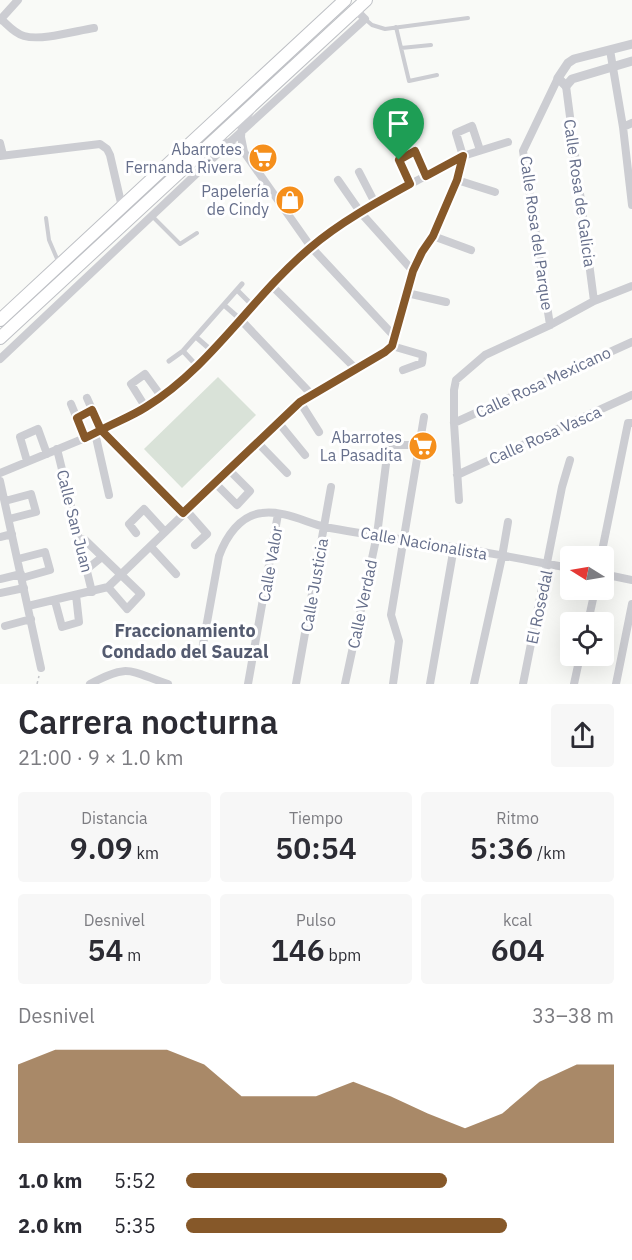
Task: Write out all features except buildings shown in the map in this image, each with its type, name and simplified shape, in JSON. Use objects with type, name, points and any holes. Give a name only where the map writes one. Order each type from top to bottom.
[{"type":"main road","points":[[0,320],[345,0],[360,14]]},
{"type":"main road","points":[[0,338],[255,103],[303,67],[339,34],[360,14],[366,0]]},
{"type":"main road","points":[[245,92],[255,103]]},
{"type":"street","points":[[18,0],[0,20],[23,35],[34,37],[94,28]]},
{"type":"street","points":[[632,44],[574,59],[568,63],[558,78],[566,86],[572,79],[632,61]]},
{"type":"street","points":[[610,51],[623,127],[632,205]]},
{"type":"street","points":[[0,359],[241,133],[303,67]]},
{"type":"street","name":"Calle Rosa del Parque","points":[[550,325],[523,151],[558,78]]},
{"type":"street","name":"Calle Rosa de Galicia","points":[[566,86],[594,301]]},
{"type":"street","points":[[244,152],[242,124],[255,103]]},
{"type":"street","points":[[623,127],[632,123]]},
{"type":"street","points":[[28,606],[108,587],[300,402],[392,346],[413,271],[433,236],[457,180],[463,156],[456,133],[472,126],[480,150]]},
{"type":"street","points":[[214,141],[229,143],[244,152],[311,247],[394,336]]},
{"type":"street","points":[[0,473],[85,438],[146,408],[197,366],[271,285],[311,247],[375,203],[410,184],[463,156],[508,142]]},
{"type":"street","points":[[0,143],[2,156],[100,144],[107,149],[110,155],[122,207]]},
{"type":"street","points":[[410,184],[399,160],[415,151],[426,176]]},
{"type":"street","points":[[359,172],[375,203]]},
{"type":"street","points":[[338,180],[361,213],[413,271]]},
{"type":"street","points":[[457,180],[495,192]]},
{"type":"street","points":[[134,213],[143,223]]},
{"type":"street","points":[[433,236],[471,250]]},
{"type":"street","points":[[108,238],[118,248]]},
{"type":"street","points":[[170,361],[183,351],[242,284]]},
{"type":"street","points":[[271,285],[356,369]]},
{"type":"street","points":[[459,500],[454,423],[456,380],[485,355],[550,325],[594,301],[632,286]]},
{"type":"street","points":[[237,290],[253,306]]},
{"type":"street","points":[[407,293],[446,302]]},
{"type":"street","points":[[224,305],[312,395]]},
{"type":"street","points":[[196,337],[212,351]]},
{"type":"street","name":"Calle Rosa Mexicano","points":[[454,423],[632,342]]},
{"type":"street","points":[[392,346],[423,355],[422,363],[403,370]]},
{"type":"street","points":[[183,351],[197,366]]},
{"type":"street","points":[[146,408],[131,384],[145,374],[161,396]]},
{"type":"street","name":"Calle Rosa Vasca","points":[[457,475],[632,395]]},
{"type":"street","points":[[87,398],[98,431],[109,495]]},
{"type":"street","points":[[300,402],[319,432]]},
{"type":"street","points":[[71,404],[85,438]]},
{"type":"street","points":[[77,418],[92,410]]},
{"type":"street","points":[[393,684],[399,641],[391,615],[424,417]]},
{"type":"street","points":[[278,422],[305,455]]},
{"type":"street","points":[[604,546],[630,423]]},
{"type":"street","points":[[27,462],[20,437],[38,429],[47,454]]},
{"type":"street","points":[[98,431],[207,534],[195,545]]},
{"type":"street","points":[[257,442],[287,472]]},
{"type":"street","name":"Calle Verdad","points":[[345,684],[377,535],[388,448],[394,445],[419,445]]},
{"type":"street","name":"Calle San Juan","points":[[57,450],[92,592]]},
{"type":"street","name":"El Rosedal","points":[[523,684],[562,487],[570,460]]},
{"type":"street","points":[[216,483],[237,505],[250,491],[229,470]]},
{"type":"street","points":[[0,481],[6,517],[18,559],[41,668]]},
{"type":"street","name":"Calle Justicia","points":[[296,684],[332,487]]},
{"type":"street","points":[[5,501],[31,494],[36,512],[6,517]]},
{"type":"street","points":[[136,533],[129,524],[144,509],[165,531]]},
{"type":"street","points":[[202,650],[219,556],[224,544],[232,531],[247,518],[264,512],[278,514]]},
{"type":"street","name":"Calle Nacionalista","points":[[278,514],[324,526],[560,566]]},
{"type":"street","name":"Calle Valor","points":[[248,684],[278,514]]},
{"type":"street","points":[[474,684],[502,556],[507,522]]},
{"type":"street","points":[[0,537],[12,534]]},
{"type":"street","points":[[80,539],[85,540],[141,594],[127,609],[108,587]]},
{"type":"street","points":[[151,547],[176,574]]},
{"type":"street","points":[[430,684],[454,547]]},
{"type":"street","points":[[0,579],[50,570],[45,552],[18,559]]},
{"type":"street","points":[[87,569],[102,557]]},
{"type":"street","points":[[614,576],[632,580]]},
{"type":"street","points":[[0,592],[24,588]]},
{"type":"street","points":[[55,601],[62,627],[79,622],[76,596]]},
{"type":"street","points":[[616,684],[632,604]]},
{"type":"street","points":[[5,626],[31,619]]},
{"type":"street","points":[[574,684],[578,666]]},
{"type":"street","points":[[90,684],[126,669],[142,680],[168,684]]},
{"type":"lane","points":[[360,14],[372,25],[385,29],[468,18]]},
{"type":"lane","points":[[396,27],[409,81],[436,75]]},
{"type":"lane","points":[[400,48],[431,45]]},
{"type":"lane","points":[[152,215],[178,243],[182,243],[197,233]]},
{"type":"lane","points":[[46,218],[49,240],[59,265]]},
{"type":"path","points":[[37,684],[41,668]]},
{"type":"shaded area","points":[[218,377],[256,415],[182,488],[144,449]]},
{"type":"place","name":"Abarrotes Fernanda Rivera","points":[[263,158]]},
{"type":"place","name":"Papelería de Cindy","points":[[290,200]]},
{"type":"place","name":"Abarrotes La Pasadita","points":[[423,446]]},
{"type":"district","name":"Fraccionamiento Condado del Sauzal","points":[[185,641]]},
{"type":"route","points":[[399,160],[410,184],[375,203],[311,247],[271,285],[197,366],[146,408],[101,430],[92,410],[77,418],[85,438],[101,430],[183,513],[300,402],[392,346],[413,271],[433,236],[457,180],[463,156],[426,176],[415,151],[399,160]]}]
